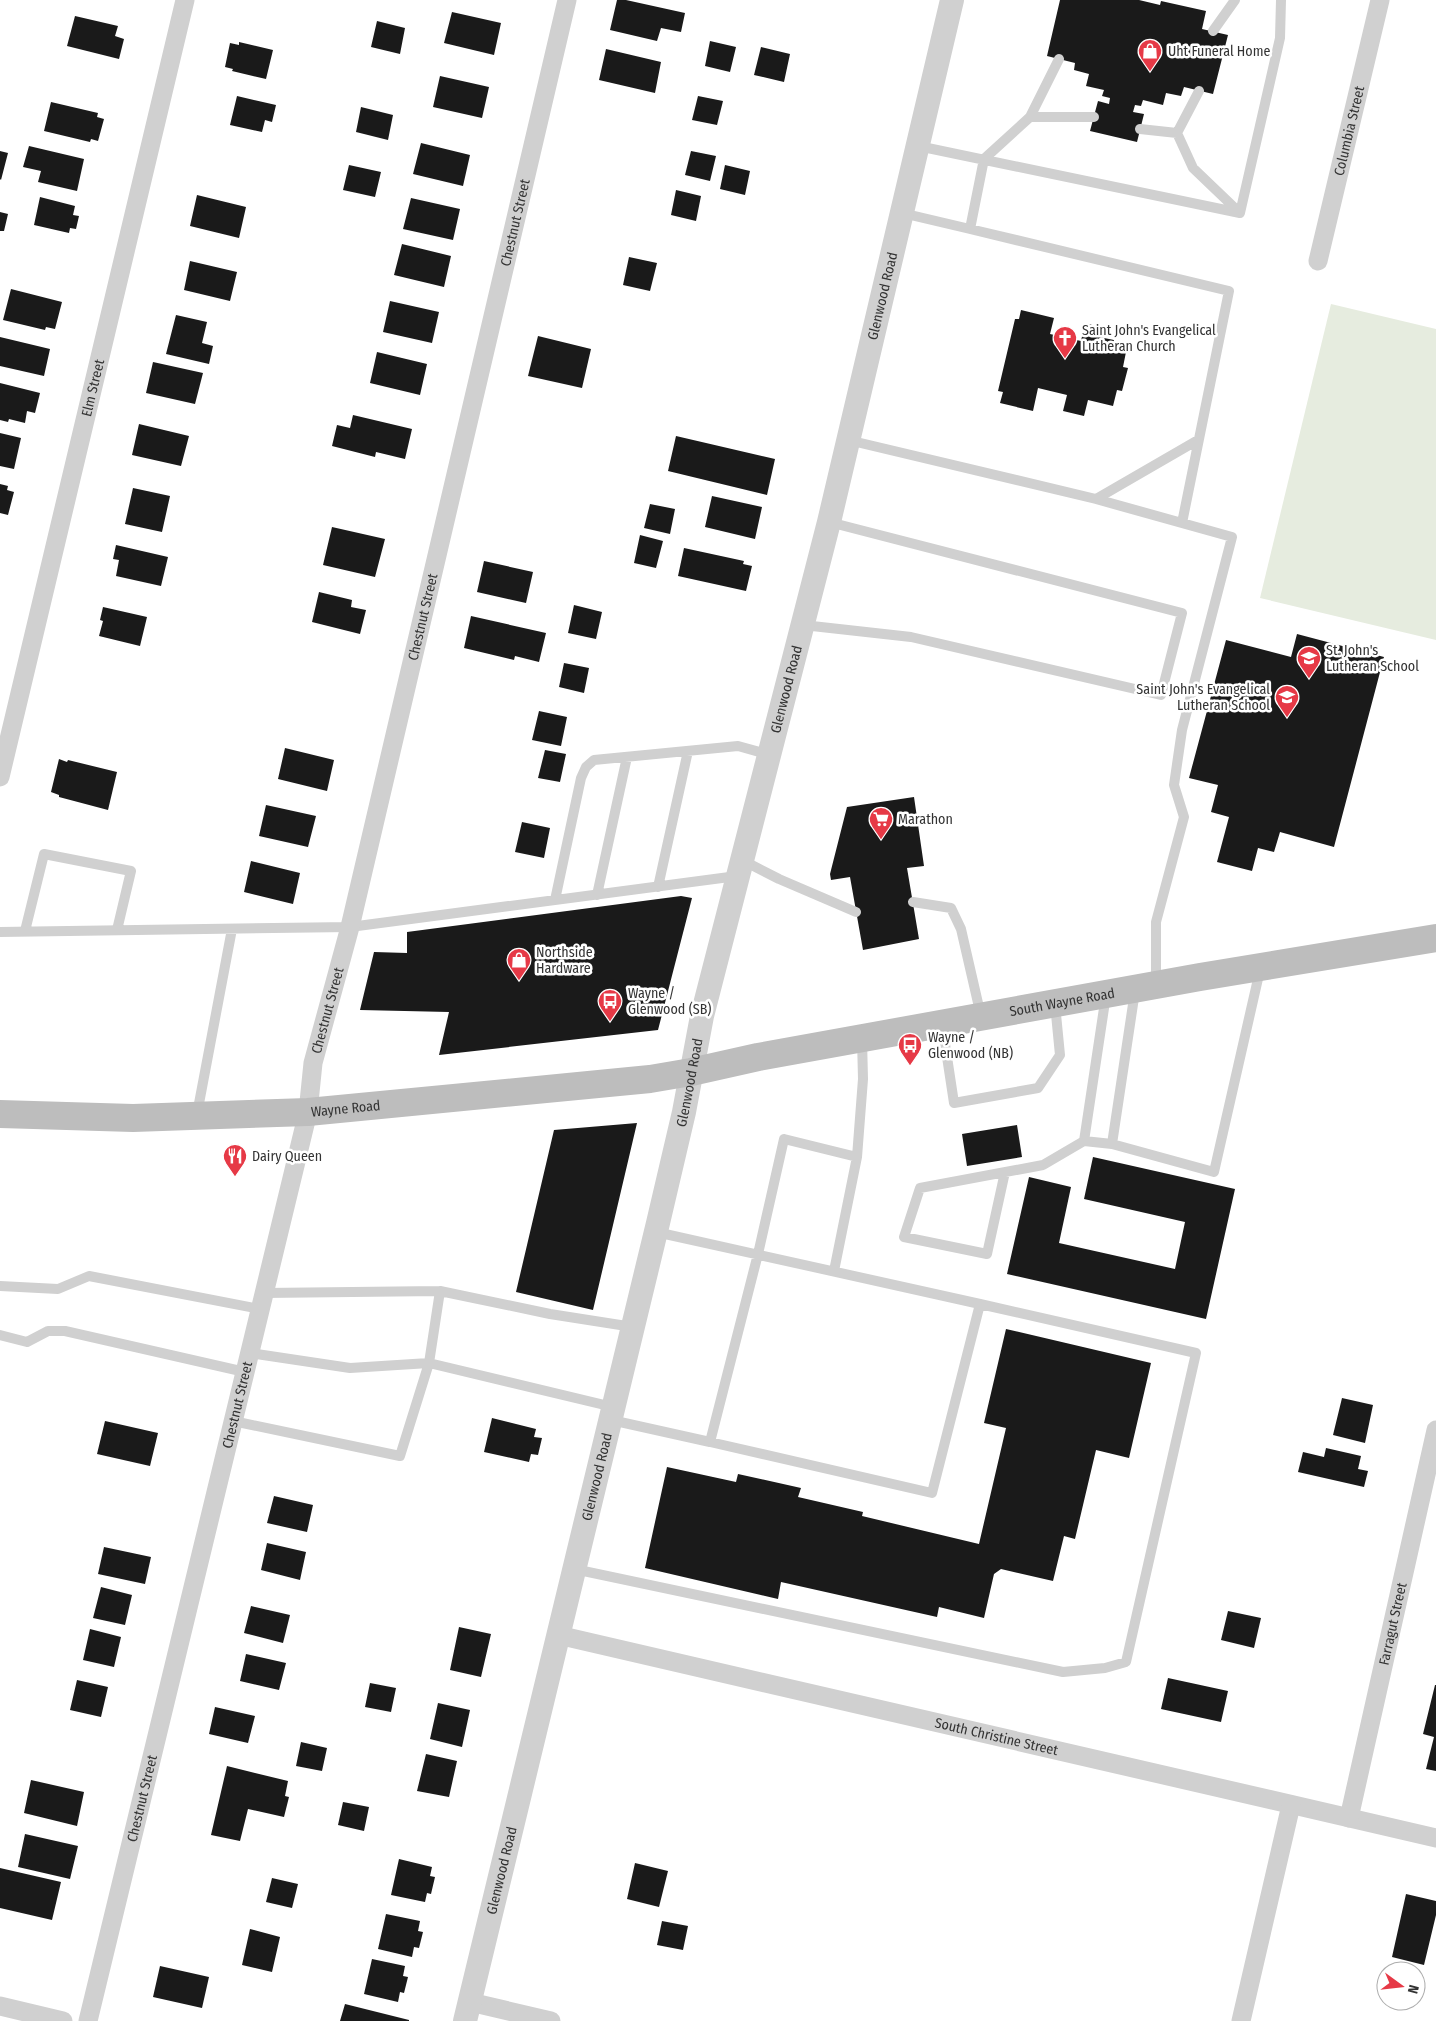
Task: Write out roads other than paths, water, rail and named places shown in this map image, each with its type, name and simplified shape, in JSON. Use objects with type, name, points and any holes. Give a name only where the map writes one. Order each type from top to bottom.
[{"type":"main road","name":"South Wayne Road","points":[[691,1072],[758,1057],[1055,1003],[1436,938]]},
{"type":"main road","name":"Wayne Road","points":[[0,1114],[133,1118],[308,1112],[650,1079],[691,1072]]},
{"type":"street","name":"Elm Street","points":[[0,777],[185,0]]},
{"type":"street","name":"Chestnut Street","points":[[88,2021],[308,1112],[313,1063],[350,927],[567,0]]},
{"type":"street","name":"Glenwood Road","points":[[468,2012],[684,1112],[702,1016],[829,522],[952,0]]},
{"type":"street","name":"Columbia Street","points":[[1318,261],[1380,0]]},
{"type":"street","name":"Farragut Street","points":[[1349,1818],[1436,1430]]},
{"type":"street","name":"South Christine Street","points":[[558,1635],[1436,1838]]},
{"type":"street","points":[[1241,2021],[1291,1805]]},
{"type":"street","points":[[0,2006],[63,2021]]},
{"type":"street","points":[[468,2012],[551,2021]]},
{"type":"lane","points":[[1213,31],[1235,0]]},
{"type":"lane","points":[[1240,213],[1280,38],[1281,0]]},
{"type":"lane","points":[[970,229],[984,159],[1030,118],[1059,59]]},
{"type":"lane","points":[[1177,133],[1199,91]]},
{"type":"lane","points":[[1030,118],[1094,117]]},
{"type":"lane","points":[[1140,129],[1177,133]]},
{"type":"lane","points":[[1177,133],[1193,168],[1240,213]]},
{"type":"lane","points":[[918,146],[1240,213]]},
{"type":"lane","points":[[902,213],[1229,291],[1182,523]]},
{"type":"lane","points":[[848,440],[1096,498],[1232,537],[1182,730],[1174,785],[1184,817],[1156,922],[1146,987],[1112,1144]]},
{"type":"lane","points":[[1096,498],[1198,440]]},
{"type":"lane","points":[[803,624],[911,637],[1161,695],[1182,613],[829,522]]},
{"type":"lane","points":[[555,900],[581,778],[586,767],[594,760],[738,746],[770,754]]},
{"type":"lane","points":[[658,887],[688,751]]},
{"type":"lane","points":[[596,895],[626,757]]},
{"type":"lane","points":[[25,931],[44,854],[130,870],[117,930]]},
{"type":"lane","points":[[0,932],[350,927],[658,887],[740,868],[779,879],[856,912]]},
{"type":"lane","points":[[913,902],[951,908],[961,929],[981,1017]]},
{"type":"lane","points":[[196,1116],[232,928]]},
{"type":"lane","points":[[1005,1172],[987,1254],[904,1236],[920,1188],[1005,1172],[1043,1165],[1084,1141],[1112,1144],[1214,1172],[1261,967]]},
{"type":"lane","points":[[1084,1141],[1107,994]]},
{"type":"lane","points":[[942,1024],[954,1103],[1038,1088],[1060,1055],[1055,1003]]},
{"type":"lane","points":[[834,1271],[857,1157],[863,1079],[862,1038]]},
{"type":"lane","points":[[710,1442],[758,1254],[784,1138],[857,1157]]},
{"type":"lane","points":[[574,1569],[1063,1672],[1105,1668],[1126,1662],[1196,1353],[655,1232]]},
{"type":"lane","points":[[0,1286],[58,1289],[89,1276],[262,1301],[440,1290],[550,1314],[633,1327]]},
{"type":"lane","points":[[233,1421],[400,1456],[429,1363],[440,1290]]},
{"type":"lane","points":[[250,1353],[350,1368],[429,1363],[710,1442],[932,1493],[980,1304]]},
{"type":"lane","points":[[0,1335],[28,1342],[48,1331],[65,1331],[245,1372]]},
{"type":"place","name":"Uht Funeral Home","points":[[1150,72]]},
{"type":"place","name":"Saint John's Evangelical Lutheran Church","points":[[1065,359]]},
{"type":"place","name":"St. John's Lutheran School","points":[[1309,679]]},
{"type":"place","name":"Saint John's Evangelical Lutheran School","points":[[1287,718]]},
{"type":"place","name":"Marathon","points":[[881,840]]},
{"type":"place","name":"Northside Hardware","points":[[519,981]]},
{"type":"place","name":"Wayne / Glenwood (SB)","points":[[610,1022]]},
{"type":"place","name":"Wayne / Glenwood (NB)","points":[[910,1066]]},
{"type":"place","name":"Dairy Queen","points":[[235,1177]]}]
